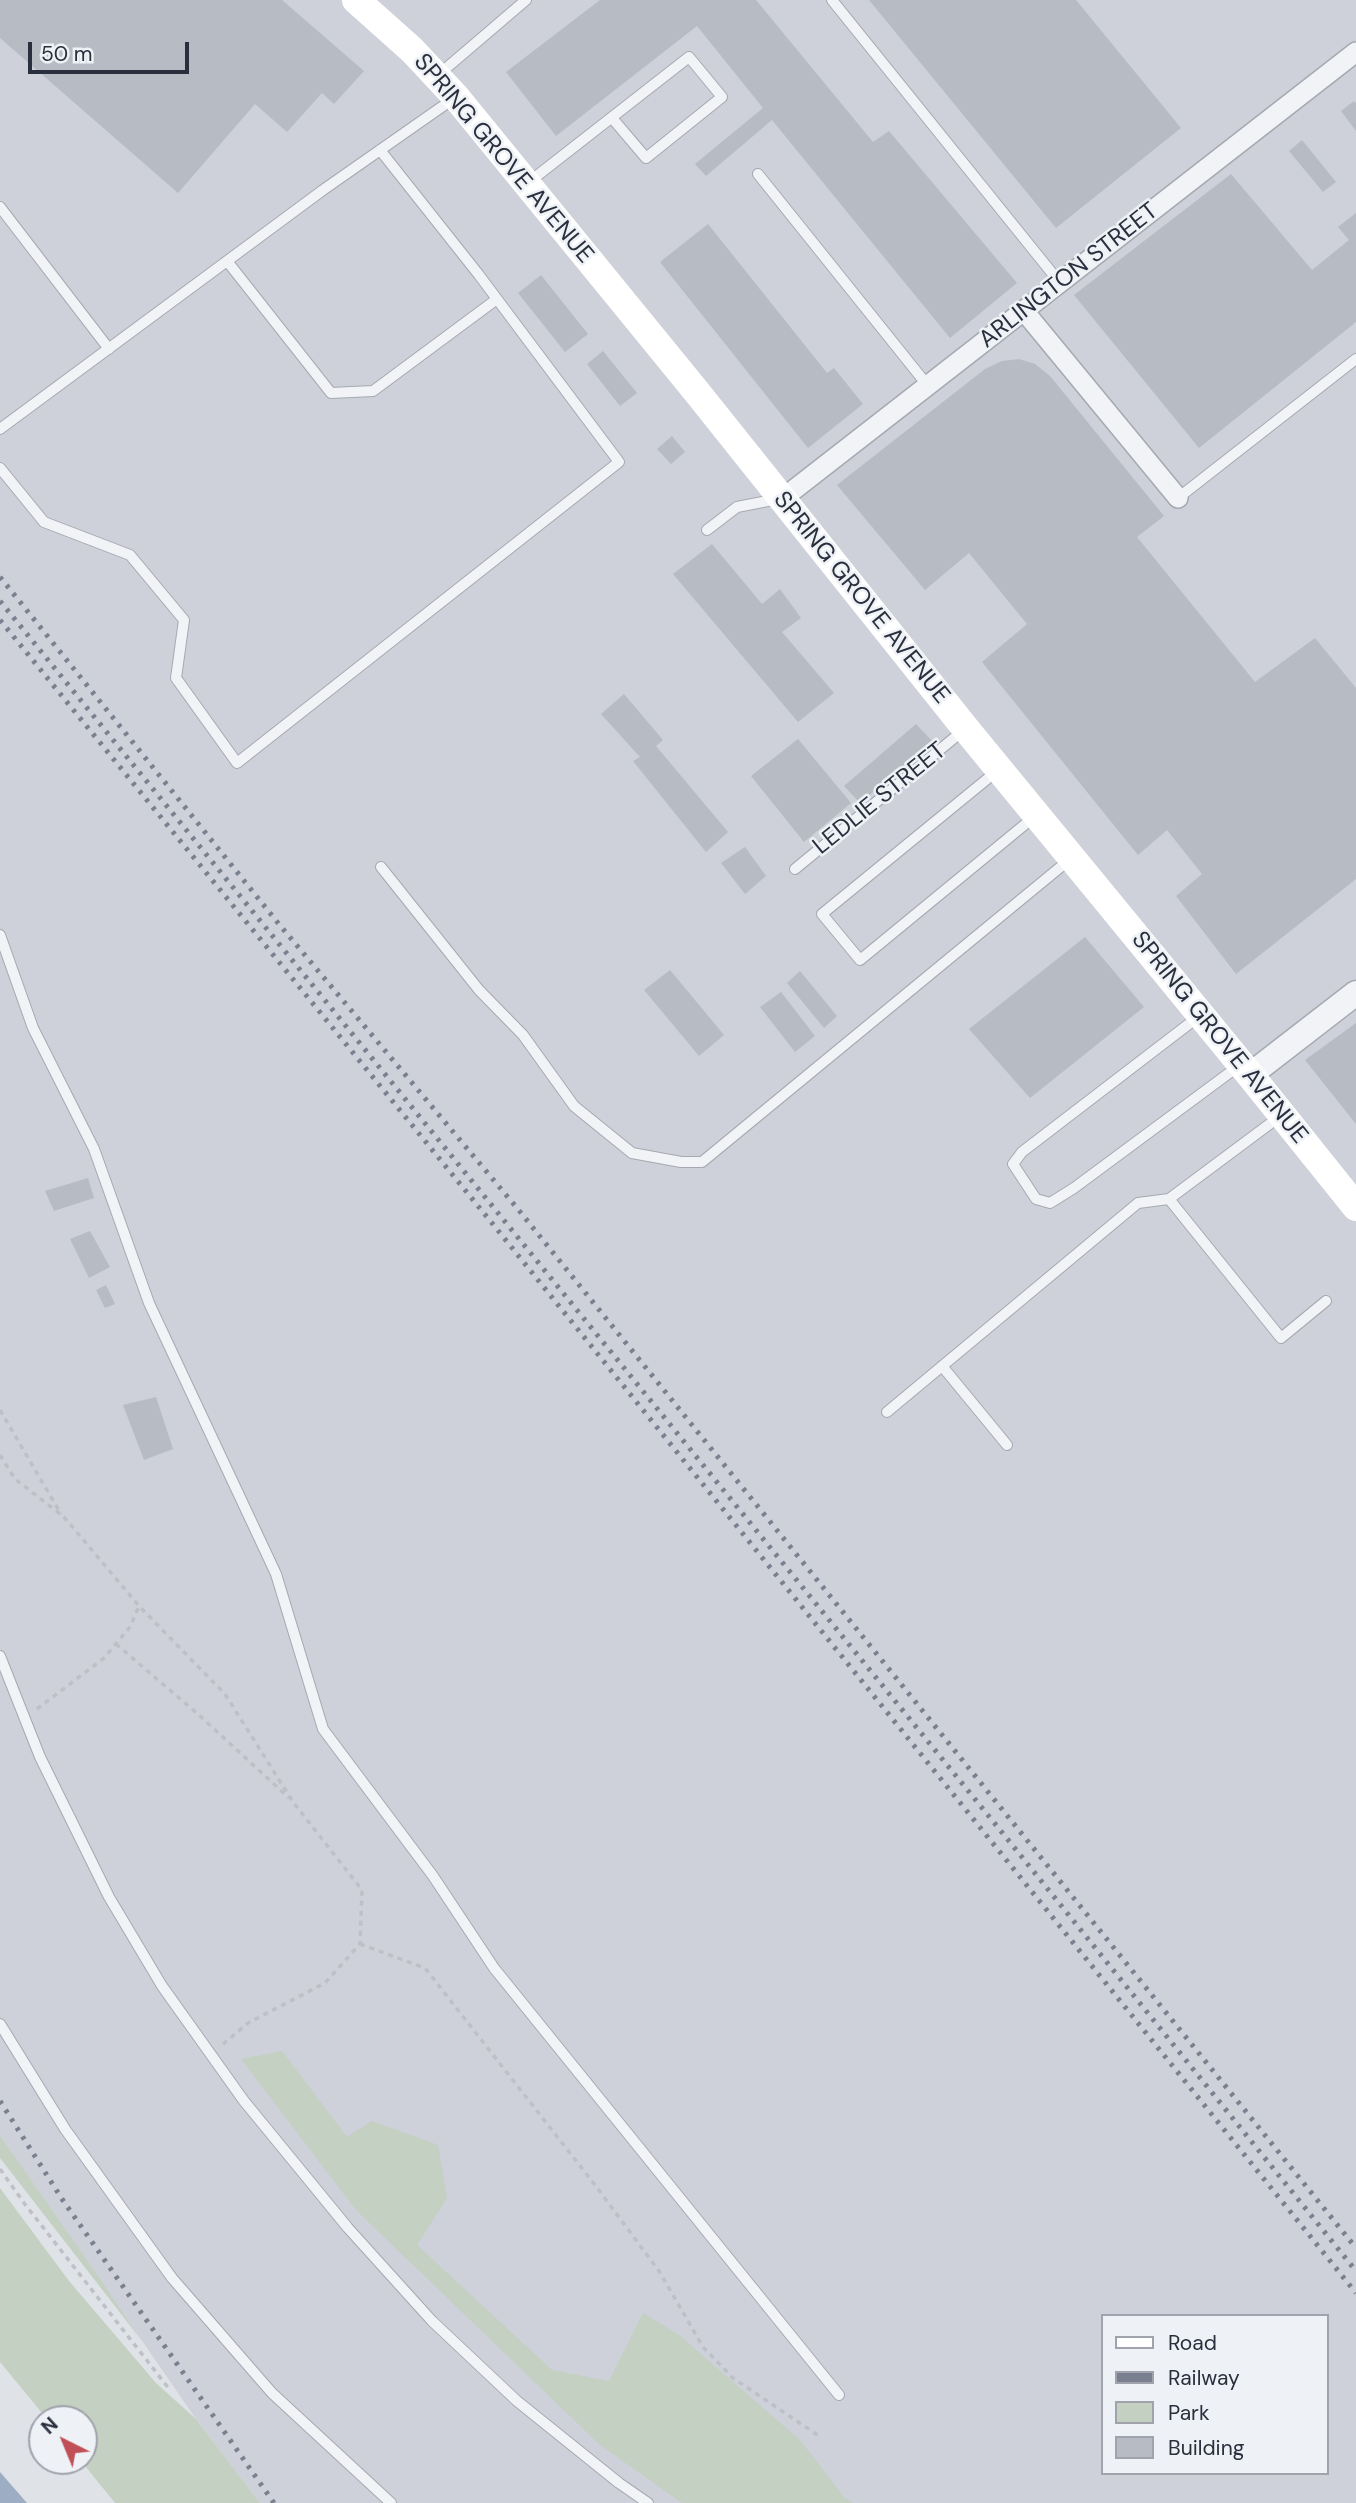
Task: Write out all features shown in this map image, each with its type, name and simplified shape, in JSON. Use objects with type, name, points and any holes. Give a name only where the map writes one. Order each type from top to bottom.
[{"type":"main road","name":"SPRING GROVE AVENUE","points":[[356,0],[396,34],[446,87],[1356,1207]]},
{"type":"street","name":"ARLINGTON STREET","points":[[782,499],[1356,52]]},
{"type":"street","points":[[1024,311],[1178,498]]},
{"type":"street","points":[[1246,1069],[1356,993]]},
{"type":"lane","points":[[0,429],[380,150],[446,87],[526,0]]},
{"type":"lane","points":[[832,0],[1060,283]]},
{"type":"lane","points":[[526,184],[689,57],[722,97],[646,158],[612,118]]},
{"type":"lane","points":[[0,467],[44,522],[130,555],[184,620],[176,678],[237,763],[619,462],[497,299],[380,150]]},
{"type":"lane","points":[[758,174],[928,386]]},
{"type":"lane","points":[[0,207],[108,349]]},
{"type":"lane","points":[[227,261],[331,393],[373,391],[497,299]]},
{"type":"lane","points":[[1178,498],[1356,359]]},
{"type":"lane","points":[[707,530],[737,507],[782,499]]},
{"type":"lane","name":"LEDLIE STREET","points":[[795,869],[966,729]]},
{"type":"lane","points":[[1000,769],[822,914],[860,960],[1037,815]]},
{"type":"lane","points":[[381,867],[479,990],[523,1035],[574,1106],[632,1153],[702,1162],[1072,858]]},
{"type":"lane","points":[[0,935],[33,1028],[94,1149],[149,1303],[276,1574],[323,1729],[433,1876],[494,1968],[839,2395]]},
{"type":"lane","points":[[1201,1014],[1022,1152],[1013,1164],[1036,1199],[1050,1203],[1246,1069]]},
{"type":"lane","points":[[887,1412],[1138,1203],[1168,1199],[1282,1114]]},
{"type":"lane","points":[[1168,1199],[1281,1338],[1326,1301]]},
{"type":"lane","points":[[942,1366],[1007,1445]]},
{"type":"lane","points":[[0,1657],[40,1757],[109,1897],[162,1986],[244,2101],[340,2217],[432,2321],[517,2401],[648,2503]]},
{"type":"lane","points":[[0,2024],[65,2129],[172,2278],[272,2393],[391,2503]]},
{"type":"path","points":[[0,1410],[64,1517],[139,1605],[225,1694],[293,1802],[362,1890],[360,1944],[325,1983],[248,2023],[211,2054]]},
{"type":"path","points":[[0,1455],[15,1479],[64,1517]]},
{"type":"path","points":[[24,1718],[104,1658],[130,1627],[139,1605]]},
{"type":"path","points":[[116,1644],[199,1715],[293,1802]]},
{"type":"path","points":[[360,1944],[425,1968],[659,2271],[703,2347],[733,2378],[819,2436]]},
{"type":"path","points":[[0,2169],[170,2390]]},
{"type":"shaded area","points":[[0,0],[1356,0],[1356,2503],[260,2503],[196,2419],[0,2135]]},
{"type":"green space","points":[[282,2051],[347,2137],[372,2121],[438,2145],[447,2198],[417,2245],[552,2370],[609,2381],[643,2313],[679,2335],[800,2440],[844,2497],[853,2503],[682,2503],[600,2445],[356,2210],[241,2059]]},
{"type":"green space","points":[[0,2135],[100,2279],[142,2341],[0,2158]]},
{"type":"green space","points":[[0,2188],[69,2281],[156,2383],[196,2419],[260,2503],[115,2503],[92,2475],[98,2475],[98,2405],[35,2405],[0,2362]]},
{"type":"water","points":[[0,2472],[27,2503],[0,2503]]},
{"type":"building","points":[[0,0],[282,0],[364,71],[334,104],[322,93],[287,132],[255,104],[178,193],[0,38]]},
{"type":"building","points":[[600,0],[756,0],[873,142],[889,131],[1017,283],[950,338],[772,120],[706,176],[695,164],[763,108],[697,26],[556,136],[506,72]]},
{"type":"building","points":[[869,0],[1076,0],[1181,128],[1056,228]]},
{"type":"building","points":[[1354,101],[1356,103],[1356,131],[1341,111]]},
{"type":"building","points":[[1302,140],[1336,182],[1323,192],[1289,151]]},
{"type":"building","points":[[1231,174],[1312,270],[1349,240],[1338,227],[1356,213],[1356,322],[1199,448],[1074,295]]},
{"type":"building","points":[[708,224],[827,373],[834,368],[863,404],[808,448],[660,262]]},
{"type":"building","points":[[541,275],[588,334],[565,352],[518,293]]},
{"type":"building","points":[[603,351],[637,393],[620,406],[587,364]]},
{"type":"building","points":[[1019,359],[1035,364],[1050,376],[1164,516],[1137,537],[1255,682],[1315,638],[1356,688],[1356,879],[1236,974],[1176,896],[1202,874],[1167,830],[1138,855],[982,662],[1027,624],[969,553],[925,590],[837,485],[985,369],[1002,361]]},
{"type":"building","points":[[672,436],[685,452],[671,464],[657,449]]},
{"type":"building","points":[[712,544],[762,604],[780,589],[801,618],[782,632],[834,693],[798,722],[673,574]]},
{"type":"building","points":[[624,694],[663,740],[656,746],[728,832],[706,852],[633,761],[640,757],[601,714]]},
{"type":"building","points":[[916,724],[933,742],[860,803],[844,786]]},
{"type":"building","points":[[798,739],[851,803],[804,842],[751,776]]},
{"type":"building","points":[[745,847],[766,876],[745,894],[721,863]]},
{"type":"building","points":[[1085,937],[1144,1007],[1030,1098],[969,1029]]},
{"type":"building","points":[[670,970],[724,1035],[699,1056],[644,990]]},
{"type":"building","points":[[800,971],[837,1016],[824,1028],[787,983]]},
{"type":"building","points":[[781,992],[815,1036],[795,1052],[760,1007]]},
{"type":"building","points":[[1356,1023],[1356,1124],[1305,1060]]},
{"type":"building","points":[[88,1178],[94,1198],[54,1211],[45,1191]]},
{"type":"building","points":[[90,1231],[110,1267],[89,1278],[70,1239]]},
{"type":"building","points":[[106,1285],[115,1304],[105,1308],[96,1290]]},
{"type":"building","points":[[156,1397],[173,1449],[144,1460],[123,1405]]},
{"type":"railway","points":[[0,577],[278,923],[517,1208],[1356,2248]]},
{"type":"railway","points":[[0,601],[1356,2271]]},
{"type":"railway","points":[[0,620],[496,1228],[1356,2293]]},
{"type":"railway","points":[[0,2101],[62,2199],[274,2503]]}]
